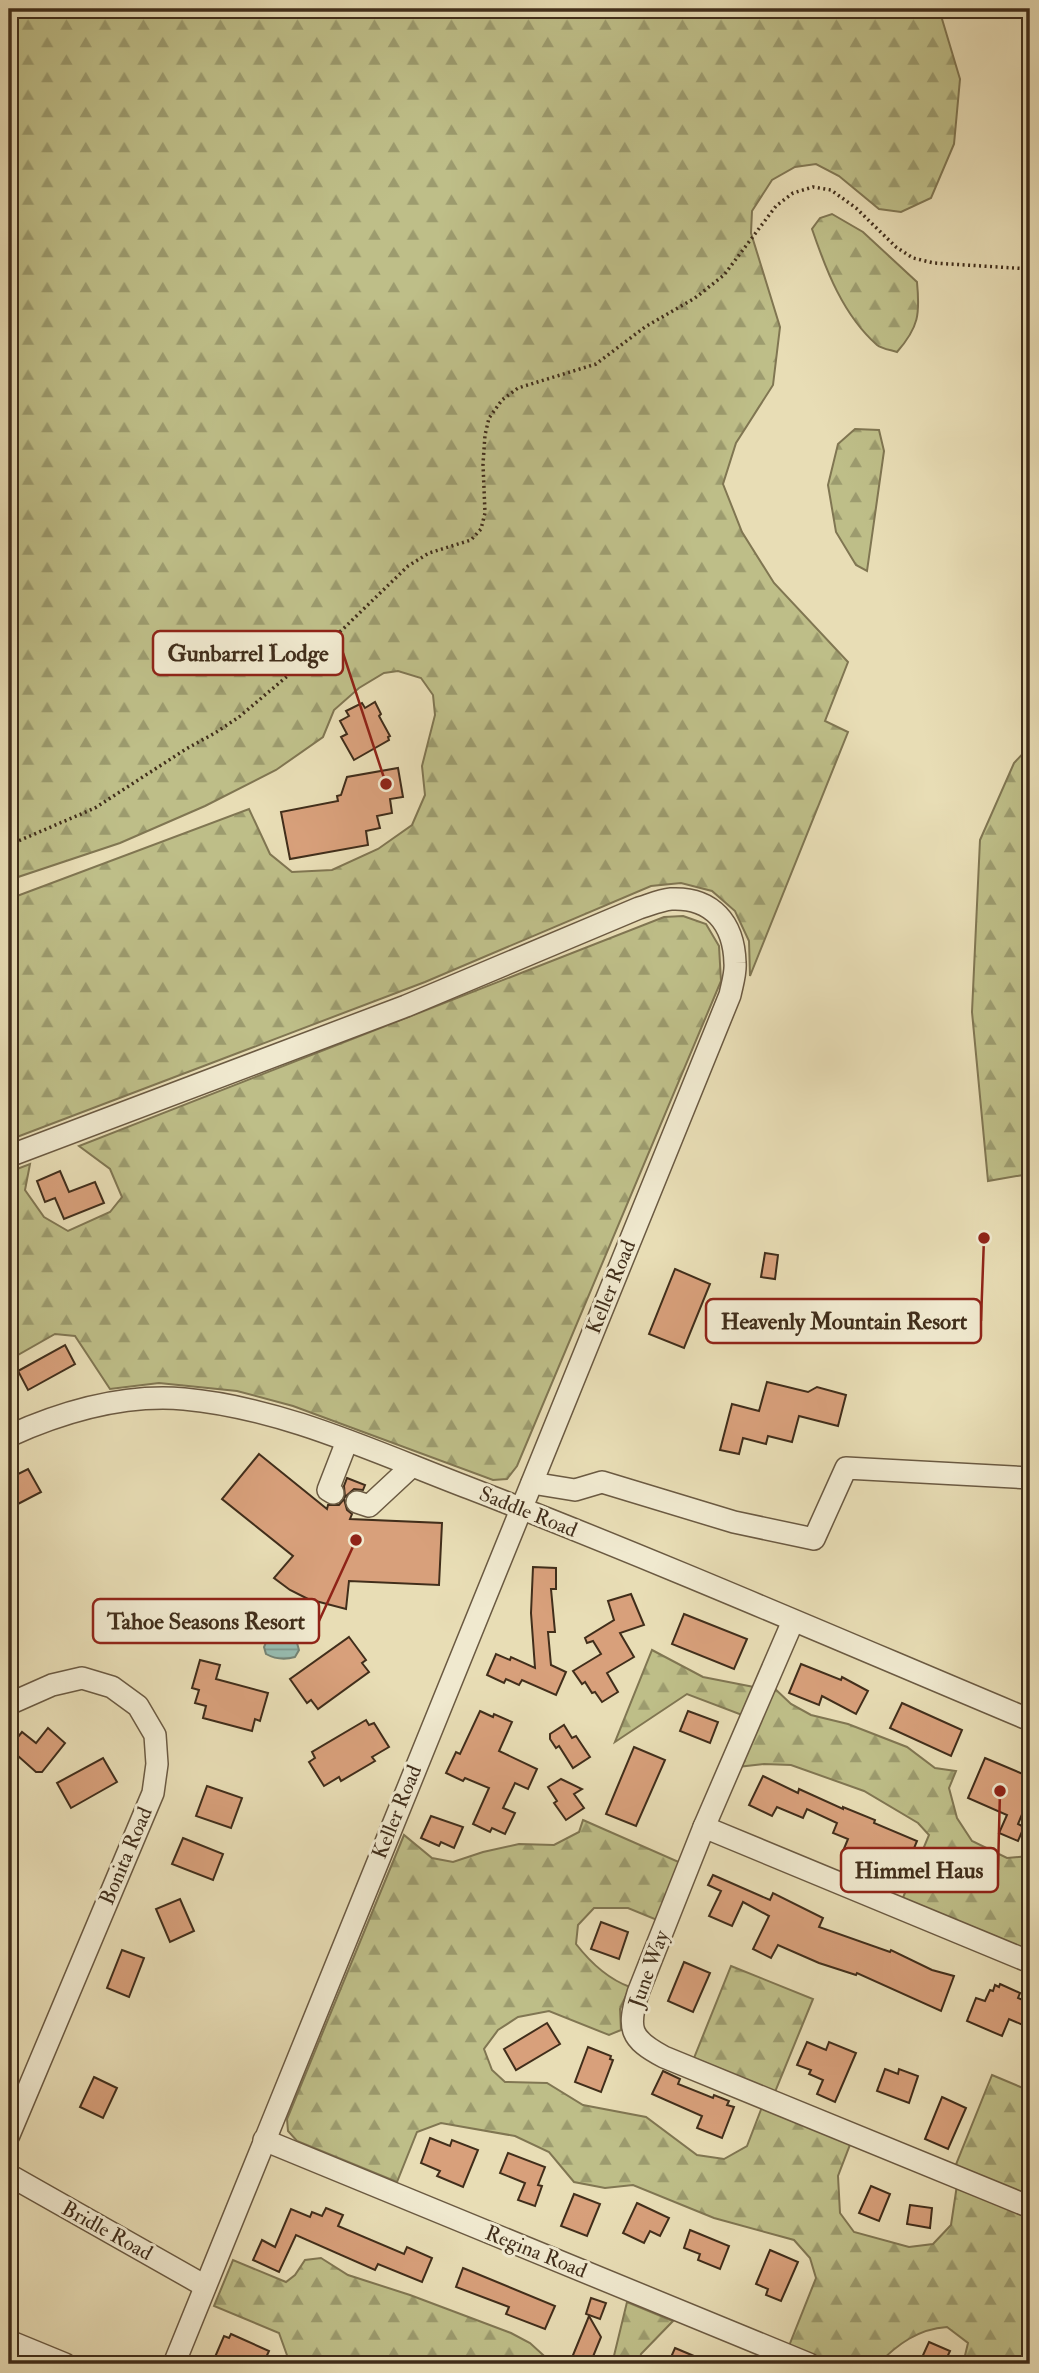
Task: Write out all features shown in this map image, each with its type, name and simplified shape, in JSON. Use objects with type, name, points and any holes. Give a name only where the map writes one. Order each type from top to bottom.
[{"type":"street","name":"Keller Road","points":[[9,1156],[406,1006],[639,908],[669,899],[699,901],[719,916],[731,933],[736,964],[730,995],[174,2364]]},
{"type":"street","name":"Saddle Road","points":[[9,1436],[78,1412],[132,1399],[181,1399],[239,1406],[347,1441],[522,1508],[1030,1720]]},
{"type":"street","points":[[334,1493],[328,1490],[347,1441]]},
{"type":"street","points":[[357,1502],[369,1506],[412,1466]]},
{"type":"street","points":[[532,1483],[575,1490],[601,1482],[734,1522],[814,1539],[846,1468],[1030,1478]]},
{"type":"street","name":"June Way","points":[[793,1621],[704,1827],[631,2015],[633,2030],[645,2046],[677,2062],[1030,2207]]},
{"type":"street","name":"Bonita Road","points":[[9,1704],[52,1685],[82,1678],[112,1688],[138,1706],[155,1735],[157,1764],[153,1793],[9,2135]]},
{"type":"street","points":[[704,1827],[1030,1962]]},
{"type":"street","name":"Regina Road","points":[[264,2140],[809,2364]]},
{"type":"street","name":"Bridle Road","points":[[9,2175],[205,2286]]},
{"type":"street","points":[[9,2340],[65,2364]]},
{"type":"path","points":[[9,845],[95,808],[223,728],[343,629],[408,566],[429,552],[471,540],[481,528],[485,513],[483,464],[487,426],[489,418],[502,400],[518,388],[596,364],[645,327],[695,298],[724,275],[776,206],[793,193],[813,187],[831,190],[856,208],[896,247],[913,258],[934,264],[1030,269]]},
{"type":"green space","points":[[9,9],[939,9],[960,79],[954,144],[931,198],[901,212],[879,209],[839,176],[816,164],[795,167],[772,180],[752,211],[751,233],[780,327],[773,385],[736,443],[723,484],[742,532],[774,583],[848,662],[825,721],[848,732],[750,976],[749,941],[735,911],[712,891],[681,883],[651,886],[425,982],[9,1140],[9,899],[249,809],[270,854],[292,872],[332,870],[378,849],[412,825],[425,795],[422,766],[435,715],[433,695],[421,678],[398,671],[384,673],[359,688],[334,710],[323,737],[276,770],[205,806],[120,843],[9,880]]},
{"type":"green space","points":[[832,214],[863,232],[917,282],[918,303],[914,327],[897,352],[879,346],[865,333],[837,291],[812,229],[820,218]]},
{"type":"green space","points":[[855,429],[879,430],[884,451],[867,571],[856,565],[836,532],[828,485],[838,444]]},
{"type":"green space","points":[[1030,746],[1030,1167],[1023,1175],[988,1181],[972,1012],[980,840],[1014,763]]},
{"type":"green space","points":[[683,916],[706,924],[719,946],[721,981],[517,1466],[507,1479],[493,1480],[293,1406],[237,1391],[159,1383],[110,1389],[75,1336],[55,1334],[9,1360],[9,1172],[30,1164],[25,1190],[44,1217],[68,1231],[110,1212],[122,1197],[110,1169],[79,1146],[664,917]]},
{"type":"green space","points":[[652,1650],[703,1677],[754,1687],[742,1715],[687,1694],[615,1742]]},
{"type":"green space","points":[[772,1686],[791,1704],[811,1715],[848,1724],[907,1747],[935,1768],[956,1771],[949,1788],[957,1818],[972,1841],[1007,1858],[1030,1854],[1030,1954],[902,1900],[929,1835],[918,1823],[864,1791],[791,1765],[737,1767]]},
{"type":"green space","points":[[583,1820],[681,1863],[657,1920],[628,1908],[594,1908],[578,1925],[576,1944],[581,1951],[607,1975],[630,1987],[620,2009],[621,2030],[609,2035],[549,2011],[518,2017],[498,2030],[484,2049],[492,2070],[505,2082],[547,2083],[583,2105],[646,2117],[697,2155],[724,2159],[747,2146],[762,2107],[851,2142],[838,2176],[840,2213],[854,2232],[909,2247],[933,2244],[951,2225],[957,2185],[1030,2215],[1030,2364],[963,2364],[968,2343],[947,2327],[918,2334],[893,2350],[878,2364],[834,2364],[789,2346],[816,2278],[810,2258],[794,2240],[714,2218],[633,2185],[605,2188],[574,2182],[549,2152],[515,2136],[441,2123],[417,2132],[397,2182],[297,2141],[288,2131],[287,2119],[404,1835],[432,1858],[453,1862],[519,1844],[554,1845],[579,1832]]},
{"type":"green space","points":[[731,1966],[813,1999],[775,2092],[694,2058]]},
{"type":"green space","points":[[992,2075],[1030,2091],[1030,2199],[955,2167]]},
{"type":"green space","points":[[321,2258],[348,2275],[511,2333],[530,2343],[553,2364],[287,2364],[288,2358],[279,2333],[214,2306],[233,2260],[286,2282],[295,2275],[305,2260]]},
{"type":"green space","points":[[627,2302],[673,2321],[641,2354],[639,2364],[612,2364]]},
{"type":"water","points":[[274,1638],[297,1643],[299,1650],[295,1657],[280,1658],[266,1654],[264,1647],[267,1640]]},
{"type":"building","points":[[375,702],[390,736],[389,740],[354,760],[341,737],[347,734],[340,721],[349,716],[346,711],[362,703],[365,708]]},
{"type":"building","points":[[398,768],[403,797],[390,799],[392,813],[377,816],[380,828],[366,831],[368,845],[290,859],[281,812],[338,801],[337,796],[341,795],[347,777]]},
{"type":"building","points":[[60,1171],[69,1192],[95,1182],[104,1203],[64,1219],[55,1198],[45,1202],[37,1181]]},
{"type":"building","points":[[765,1253],[778,1255],[775,1279],[761,1277]]},
{"type":"building","points":[[675,1269],[710,1284],[684,1348],[649,1334]]},
{"type":"building","points":[[65,1345],[75,1364],[28,1390],[18,1371]]},
{"type":"building","points":[[767,1382],[808,1392],[817,1387],[846,1395],[838,1426],[799,1416],[792,1442],[768,1436],[766,1444],[743,1438],[739,1454],[720,1450],[732,1404],[759,1411]]},
{"type":"building","points":[[259,1454],[327,1509],[328,1505],[339,1505],[344,1499],[347,1510],[352,1514],[350,1519],[442,1523],[439,1585],[349,1581],[346,1609],[308,1599],[290,1590],[274,1578],[293,1556],[222,1499]]},
{"type":"building","points":[[28,1469],[41,1492],[16,1505],[9,1487],[17,1483],[14,1476]]},
{"type":"building","points":[[347,1478],[365,1485],[363,1490],[354,1489],[345,1497],[344,1486]]},
{"type":"building","points":[[533,1567],[556,1568],[556,1589],[551,1589],[555,1632],[548,1632],[551,1665],[566,1672],[556,1695],[522,1680],[519,1685],[506,1679],[504,1683],[487,1675],[496,1654],[510,1660],[511,1657],[535,1668],[531,1613]]},
{"type":"building","points":[[631,1594],[644,1625],[620,1633],[634,1657],[607,1673],[618,1692],[602,1702],[585,1682],[582,1684],[573,1671],[601,1654],[593,1641],[587,1643],[585,1638],[614,1620],[608,1601]]},
{"type":"building","points":[[684,1614],[747,1639],[734,1669],[672,1644]]},
{"type":"building","points":[[349,1637],[366,1660],[362,1663],[369,1672],[318,1709],[311,1700],[307,1703],[290,1679]]},
{"type":"building","points":[[200,1660],[220,1665],[216,1679],[268,1693],[260,1721],[255,1719],[252,1731],[203,1718],[206,1706],[195,1703],[199,1690],[192,1688]]},
{"type":"building","points":[[801,1664],[841,1680],[842,1677],[868,1691],[856,1714],[822,1696],[819,1705],[789,1693]]},
{"type":"building","points":[[902,1703],[962,1730],[951,1756],[890,1728]]},
{"type":"building","points":[[480,1711],[512,1722],[499,1751],[537,1769],[528,1789],[515,1783],[503,1808],[515,1813],[505,1834],[492,1828],[490,1832],[473,1824],[489,1788],[446,1773],[456,1752],[460,1754]]},
{"type":"building","points":[[688,1711],[718,1722],[710,1743],[680,1731]]},
{"type":"building","points":[[366,1720],[369,1725],[374,1723],[389,1747],[372,1757],[375,1761],[341,1781],[339,1777],[324,1786],[309,1762],[315,1758],[312,1752]]},
{"type":"building","points":[[564,1725],[572,1738],[576,1736],[590,1757],[573,1768],[559,1746],[556,1748],[550,1739],[550,1734]]},
{"type":"building","points":[[48,1728],[65,1743],[42,1772],[36,1772],[9,1748],[22,1732],[36,1743]]},
{"type":"building","points":[[634,1747],[665,1760],[636,1826],[606,1814]]},
{"type":"building","points":[[103,1758],[117,1782],[71,1808],[57,1783]]},
{"type":"building","points":[[985,1758],[1030,1777],[1030,1795],[1018,1824],[1024,1827],[1018,1841],[999,1833],[1007,1815],[968,1798]]},
{"type":"building","points":[[763,1776],[798,1793],[799,1789],[875,1820],[874,1823],[917,1841],[901,1880],[881,1872],[883,1867],[843,1851],[848,1839],[833,1833],[837,1823],[807,1809],[803,1818],[777,1807],[772,1816],[749,1805]]},
{"type":"building","points":[[561,1779],[582,1789],[574,1794],[584,1808],[566,1820],[554,1803],[557,1801],[548,1787]]},
{"type":"building","points":[[207,1786],[242,1798],[231,1828],[196,1816]]},
{"type":"building","points":[[431,1816],[463,1827],[454,1848],[441,1842],[439,1846],[421,1838]]},
{"type":"building","points":[[183,1838],[223,1854],[213,1880],[172,1864]]},
{"type":"building","points":[[713,1875],[770,1900],[773,1893],[823,1918],[819,1927],[890,1952],[891,1950],[932,1970],[954,1976],[941,2011],[857,1973],[856,1975],[819,1963],[778,1945],[771,1958],[753,1949],[769,1916],[743,1902],[732,1926],[709,1916],[721,1891],[708,1885]]},
{"type":"building","points":[[180,1899],[194,1931],[170,1942],[156,1909]]},
{"type":"building","points":[[601,1922],[628,1932],[619,1959],[591,1949]]},
{"type":"building","points":[[122,1950],[144,1958],[129,1997],[107,1988]]},
{"type":"building","points":[[684,1962],[710,1973],[693,2012],[668,2001]]},
{"type":"building","points":[[1000,1984],[1020,1993],[1018,1998],[1030,2003],[1030,2028],[1009,2019],[1002,2036],[967,2021],[976,1998],[985,2001],[990,1990],[993,1991],[995,1985],[999,1987]]},
{"type":"building","points":[[547,2023],[560,2044],[516,2070],[504,2049]]},
{"type":"building","points":[[807,2042],[826,2050],[829,2042],[856,2053],[835,2102],[817,2094],[823,2080],[809,2074],[811,2070],[797,2065]]},
{"type":"building","points":[[588,2047],[611,2056],[610,2059],[613,2060],[601,2092],[575,2082]]},
{"type":"building","points":[[885,2069],[898,2074],[899,2069],[918,2076],[909,2103],[877,2091]]},
{"type":"building","points":[[663,2071],[680,2079],[678,2084],[713,2098],[714,2095],[729,2101],[727,2105],[734,2107],[722,2138],[697,2128],[702,2116],[652,2094]]},
{"type":"building","points":[[94,2077],[117,2088],[103,2118],[80,2107]]},
{"type":"building","points":[[942,2097],[966,2108],[948,2149],[925,2139]]},
{"type":"building","points":[[430,2138],[450,2146],[452,2140],[478,2150],[463,2187],[437,2176],[440,2171],[421,2163]]},
{"type":"building","points":[[508,2153],[545,2167],[538,2185],[542,2186],[535,2206],[518,2200],[525,2183],[500,2173]]},
{"type":"building","points":[[871,2186],[890,2194],[879,2221],[859,2213]]},
{"type":"building","points":[[574,2194],[600,2204],[587,2236],[561,2226]]},
{"type":"building","points":[[637,2203],[669,2218],[660,2236],[650,2231],[644,2243],[623,2233]]},
{"type":"building","points":[[910,2205],[932,2208],[930,2228],[907,2224]]},
{"type":"building","points":[[326,2208],[343,2215],[338,2226],[404,2254],[407,2247],[432,2258],[422,2282],[378,2264],[375,2270],[296,2235],[279,2272],[253,2260],[262,2240],[275,2247],[291,2209],[310,2217],[312,2212],[322,2216]]},
{"type":"building","points":[[690,2230],[729,2246],[720,2269],[698,2260],[700,2254],[684,2248]]},
{"type":"building","points":[[770,2250],[798,2262],[781,2301],[766,2295],[768,2289],[756,2284]]},
{"type":"building","points":[[463,2268],[555,2306],[545,2329],[506,2314],[509,2307],[456,2287]]},
{"type":"building","points":[[591,2298],[606,2303],[600,2319],[586,2314]]},
{"type":"building","points":[[589,2316],[601,2337],[590,2364],[581,2364],[571,2360]]},
{"type":"building","points":[[231,2334],[269,2351],[263,2364],[232,2364],[215,2357],[224,2336],[229,2338]]},
{"type":"building","points":[[929,2342],[950,2351],[944,2364],[919,2364]]},
{"type":"building","points":[[675,2348],[713,2364],[668,2364]]},
{"type":"place","name":"Gunbarrel Lodge","points":[[386,784]]},
{"type":"place","name":"Heavenly Mountain Resort","points":[[984,1238]]},
{"type":"place","name":"Tahoe Seasons Resort","points":[[356,1540]]},
{"type":"place","name":"Himmel Haus","points":[[1000,1791]]}]
